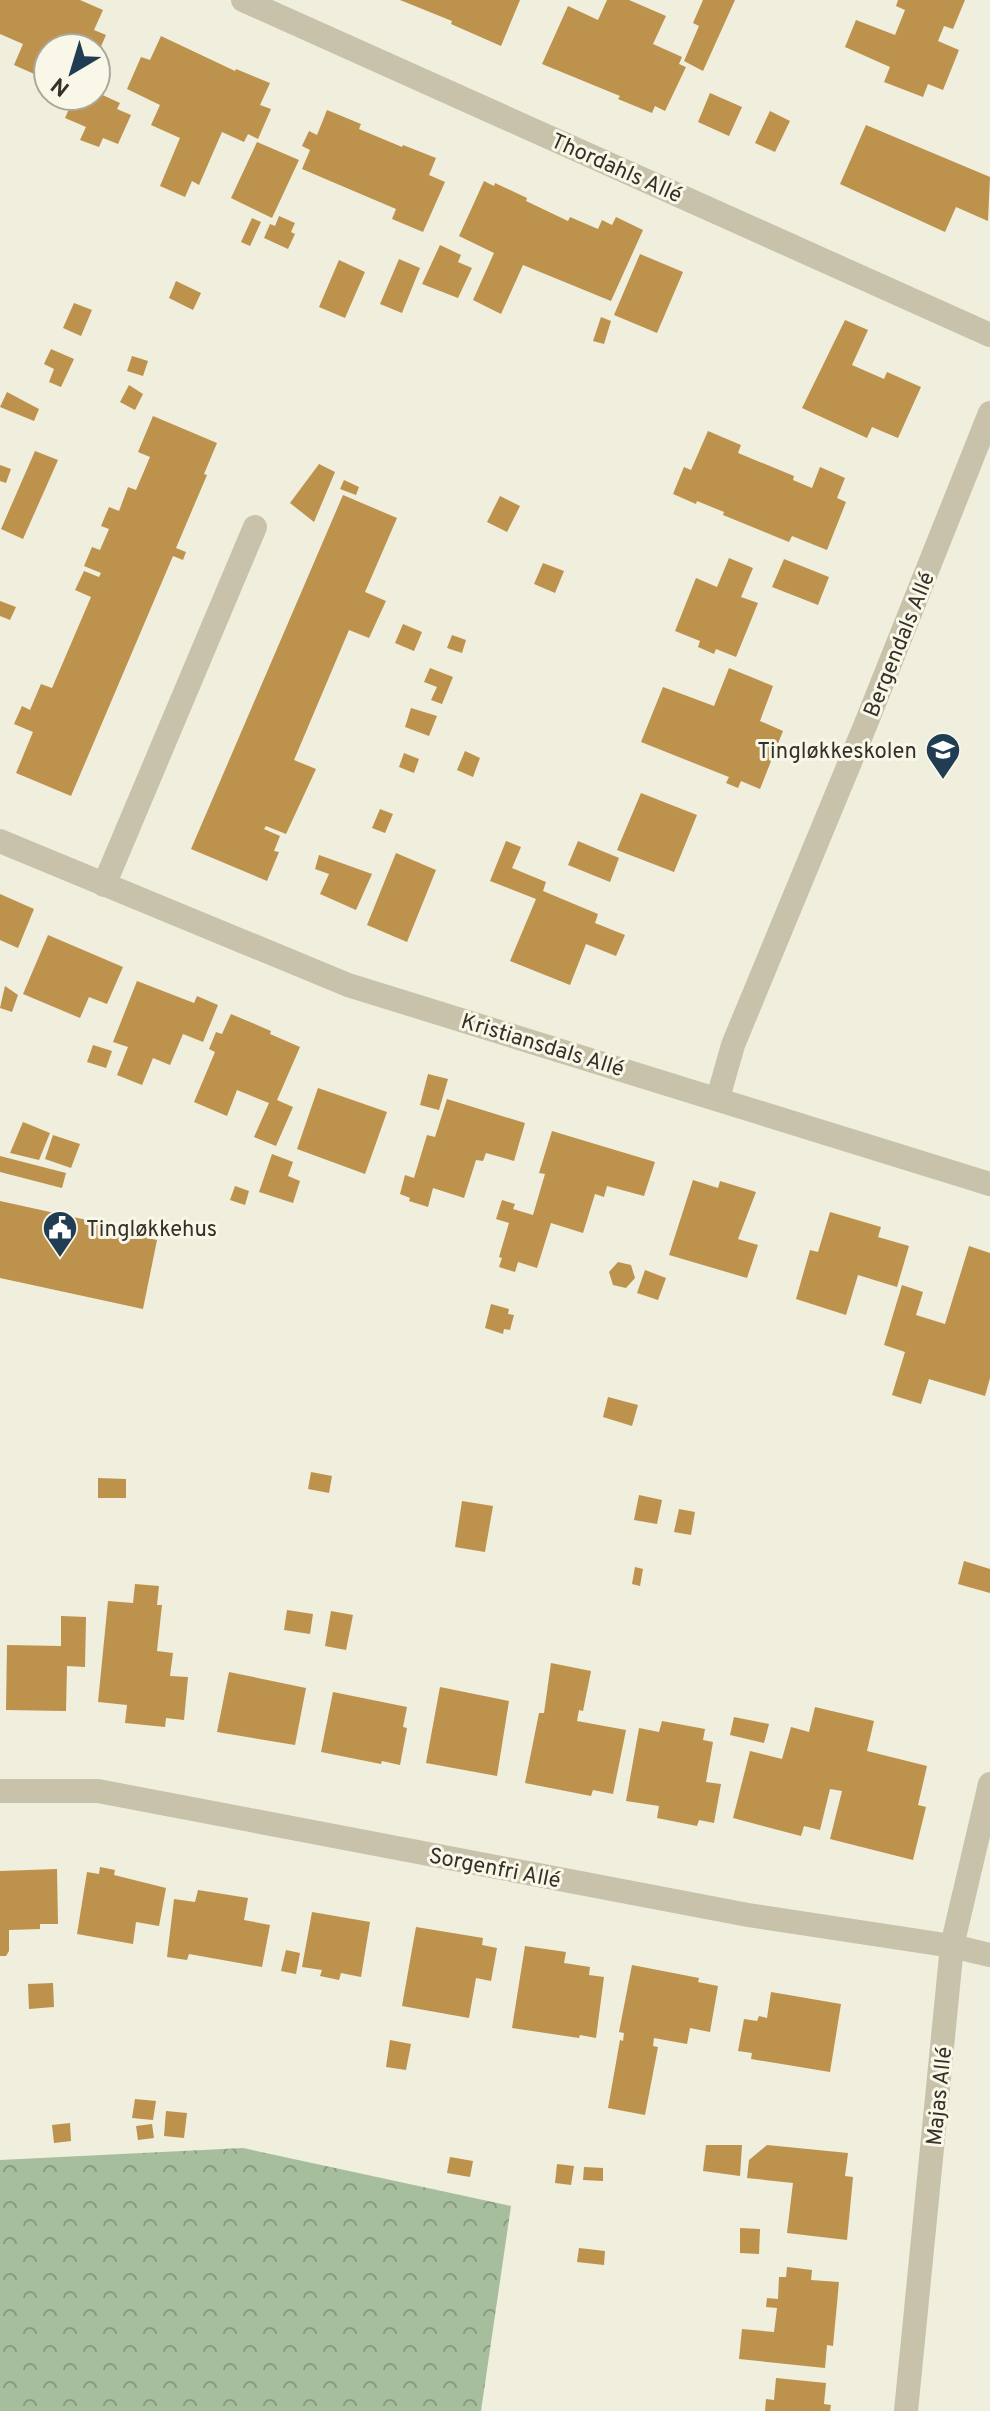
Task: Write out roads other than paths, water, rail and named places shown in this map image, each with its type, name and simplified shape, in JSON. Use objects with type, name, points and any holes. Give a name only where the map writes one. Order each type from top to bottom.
[{"type":"street","name":"Thordahls Allé","points":[[243,0],[990,335]]},
{"type":"street","name":"Bergendals Allé","points":[[718,1098],[733,1045],[990,413]]},
{"type":"street","points":[[104,885],[255,527]]},
{"type":"street","name":"Kristiansdals Allé","points":[[0,841],[348,985],[990,1184]]},
{"type":"street","name":"Majas Allé","points":[[906,2411],[952,1946],[990,1784]]},
{"type":"street","name":"Sorgenfri Allé","points":[[0,1791],[98,1791],[748,1915],[952,1946],[990,1955]]},
{"type":"place","name":"Tingløkkeskolen","points":[[943,781]]},
{"type":"place","name":"Tingløkkehus","points":[[60,1259]]}]
